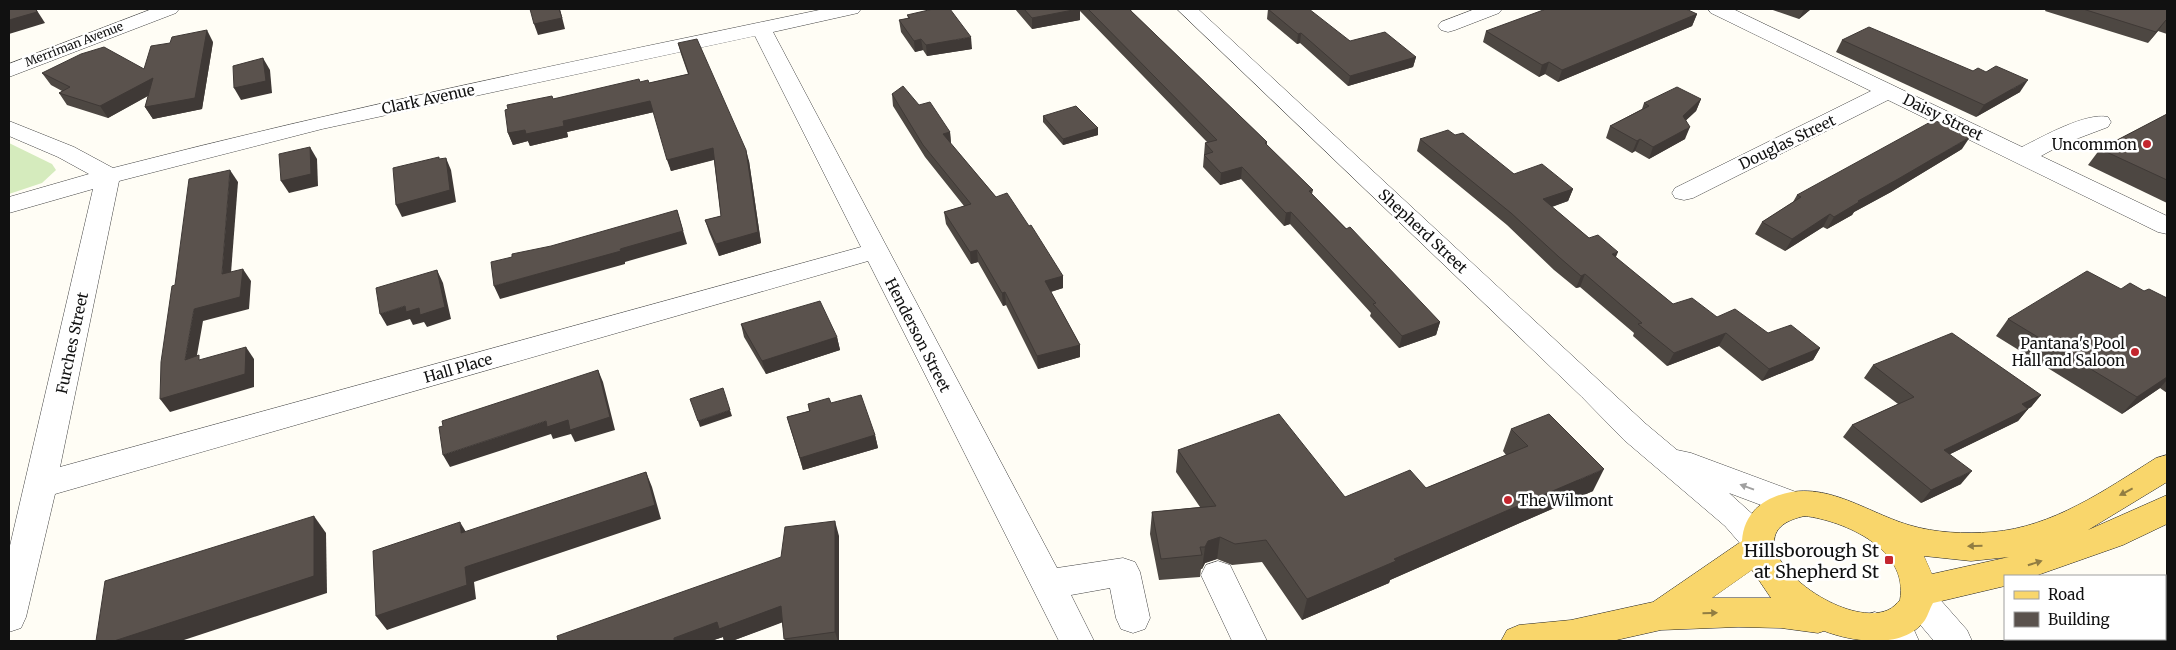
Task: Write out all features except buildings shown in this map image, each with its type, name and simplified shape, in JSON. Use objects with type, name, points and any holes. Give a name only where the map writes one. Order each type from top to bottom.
[{"type":"main road","points":[[1832,620],[1792,597],[1777,582],[1764,563],[1757,543],[1760,524],[1766,516],[1775,510],[1793,504],[1831,506],[1896,535],[1921,542],[1976,547],[2009,543],[2057,530],[2134,488],[2167,466]]},
{"type":"main road","points":[[1919,594],[2031,564],[2123,531],[2167,508]]},
{"type":"main road","points":[[1519,641],[1571,635],[1661,615],[1781,613],[1832,620],[1889,634],[1896,623],[1911,613],[1919,594],[1916,574],[1905,554],[1891,539],[1869,522]]},
{"type":"main road","points":[[1661,615],[1757,543]]},
{"type":"street","points":[[31,60],[129,9]]},
{"type":"street","name":"Merriman Avenue","points":[[9,71],[31,60],[169,9]]},
{"type":"street","name":"Clark Avenue","points":[[9,205],[108,175],[378,110],[851,9]]},
{"type":"street","name":"Shepherd Street","points":[[1188,9],[1592,388],[1635,432],[1736,518],[1757,543]]},
{"type":"street","points":[[1448,26],[1492,9]]},
{"type":"street","name":"Daisy Street","points":[[1718,9],[2167,226]]},
{"type":"street","name":"Henderson Street","points":[[761,28],[1077,641]]},
{"type":"street","name":"Douglas Street","points":[[1684,193],[1889,91]]},
{"type":"street","points":[[2022,156],[2055,139],[2100,122]]},
{"type":"street","points":[[9,128],[66,152],[108,175]]},
{"type":"street","name":"Furches Street","points":[[9,617],[41,485],[108,175]]},
{"type":"street","name":"Hall Place","points":[[41,485],[875,251]]},
{"type":"street","name":"Shepherd Street","points":[[1659,452],[1793,504]]},
{"type":"street","points":[[1047,584],[1123,572],[1133,618]]},
{"type":"street","points":[[1218,574],[1250,641]]},
{"type":"street","points":[[1919,594],[1955,641]]},
{"type":"green space","points":[[9,143],[52,164],[56,170],[42,183],[9,194]]},
{"type":"place","name":"Uncommon","points":[[2147,144]]},
{"type":"place","name":"Pantana's Pool Hall and Saloon","points":[[2135,352]]},
{"type":"place","name":"The Wilmont","points":[[1508,500]]},
{"type":"place","name":"Hillsborough St at Shepherd St","points":[[1889,560]]}]
